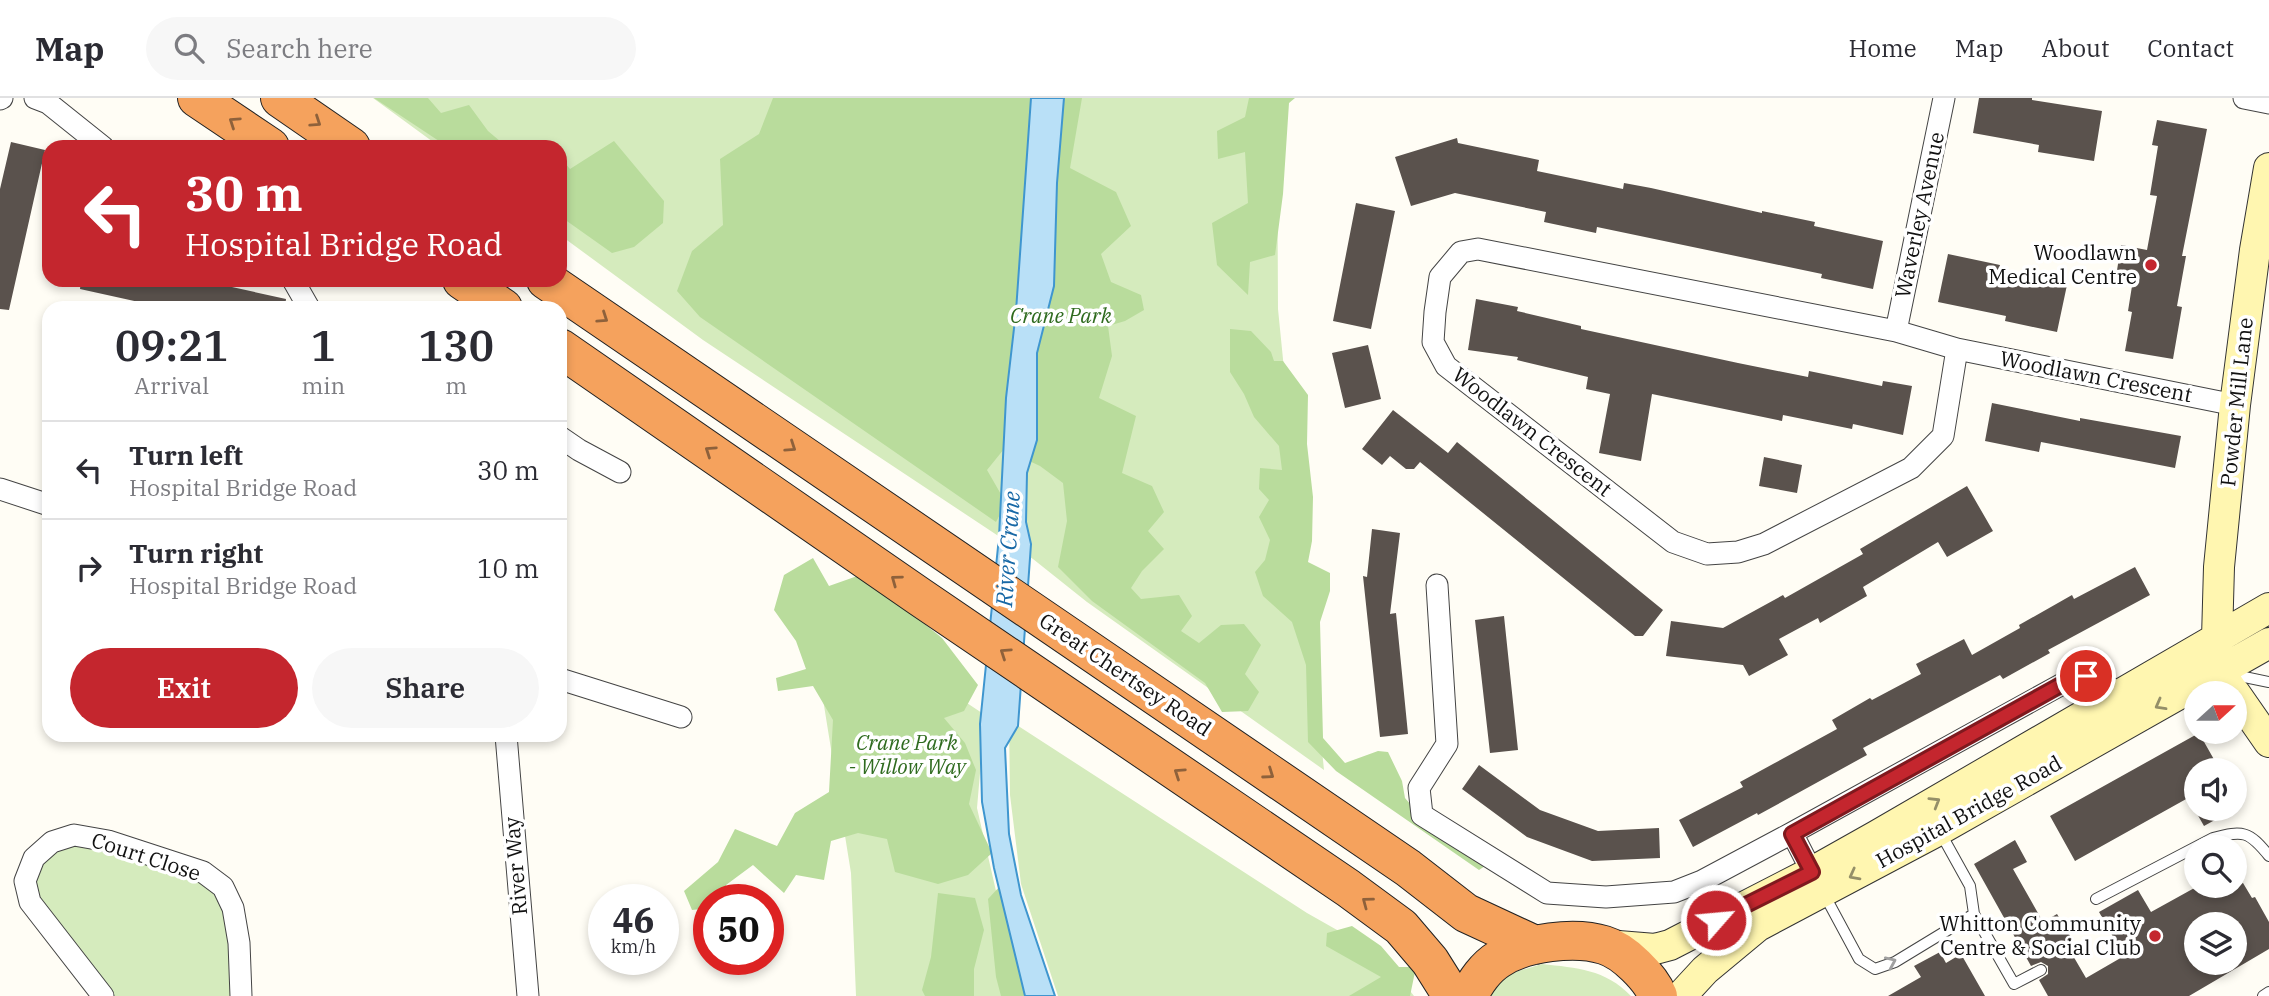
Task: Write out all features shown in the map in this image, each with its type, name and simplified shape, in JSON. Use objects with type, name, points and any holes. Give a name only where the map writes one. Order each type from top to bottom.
[{"type":"highway","points":[[197,98],[260,140]]},
{"type":"highway","points":[[280,98],[341,140]]},
{"type":"highway","points":[[472,287],[493,301]]},
{"type":"highway","name":"Great Chertsey Road","points":[[557,287],[1408,869],[1466,913],[1535,945]]},
{"type":"highway","points":[[567,353],[1348,888],[1401,927],[1430,961],[1452,996]]},
{"type":"highway","points":[[1469,996],[1474,983],[1499,959],[1535,945],[1564,942],[1606,945],[1630,960],[1653,985],[1658,996]]},
{"type":"main road","name":"Powder Mill Lane","points":[[2229,681],[2217,638],[2219,567],[2235,405],[2255,250],[2269,168]]},
{"type":"main road","name":"Hospital Bridge Road","points":[[1606,945],[1656,949],[1822,891],[1877,836],[2269,608]]},
{"type":"main road","name":"Hospital Bridge Road","points":[[2235,681],[2269,643]]},
{"type":"main road","name":"Hospital Bridge Road","points":[[1681,996],[1705,970],[1758,926],[1939,830],[2184,709]]},
{"type":"main road","points":[[2247,710],[2269,742]]},
{"type":"street","points":[[35,98],[48,103],[94,140]]},
{"type":"street","name":"Waverley Avenue","points":[[1896,331],[1944,98]]},
{"type":"street","points":[[2244,98],[2269,103]]},
{"type":"street","name":"Woodlawn Crescent","points":[[1957,349],[1943,436],[1911,468],[1764,544],[1738,552],[1707,554],[1673,542],[1662,534],[1447,366],[1433,342],[1440,276],[1461,252],[1478,249],[1896,331],[1957,349],[2235,405]]},
{"type":"street","points":[[567,442],[620,472]]},
{"type":"street","points":[[0,488],[42,503]]},
{"type":"street","points":[[1437,585],[1447,744],[1419,788],[1422,815],[1547,893],[1606,897],[1674,892],[1702,881],[1792,834],[2075,677],[2086,676],[2100,681],[2118,694]]},
{"type":"street","points":[[567,681],[681,717]]},
{"type":"street","name":"River Way","points":[[507,742],[528,996]]},
{"type":"street","points":[[1792,834],[1822,891]]},
{"type":"street","name":"Court Close","points":[[97,994],[30,902],[25,880],[34,858],[52,842],[74,835],[107,841],[203,872],[223,887],[233,908],[239,943],[241,996]]},
{"type":"lane","points":[[2247,684],[2269,682]]},
{"type":"lane","points":[[1939,830],[1970,886],[1974,914],[2014,984],[2042,970]]},
{"type":"lane","points":[[2095,899],[2213,838],[2231,833],[2248,834],[2269,856]]},
{"type":"lane","points":[[1822,891],[1860,959],[1875,969],[1895,962],[1974,914]]},
{"type":"lane","points":[[2263,996],[2269,992]]},
{"type":"green space","name":"Crane Park","points":[[373,98],[1277,98],[1278,309],[1324,770],[1087,602],[1033,559],[703,340],[567,240],[567,140],[430,140]]},
{"type":"green space","points":[[374,98],[428,98],[441,113],[469,105],[488,131],[499,140],[437,140]]},
{"type":"green space","points":[[773,98],[1082,98],[1070,168],[1116,192],[1131,226],[1101,254],[1111,282],[1141,295],[1144,310],[1125,321],[1108,326],[1112,356],[1099,398],[1136,416],[1122,473],[1152,486],[1164,512],[1148,531],[1164,549],[1142,571],[1131,588],[1141,599],[1179,595],[1192,616],[1181,631],[1199,643],[1221,625],[1244,624],[1261,645],[1245,674],[1259,692],[1248,711],[1222,712],[1205,683],[1092,601],[1058,567],[1067,521],[1063,483],[1040,466],[1004,449],[987,470],[1006,503],[996,522],[700,317],[677,291],[692,251],[723,225],[720,159],[759,134]]},
{"type":"green space","points":[[1249,98],[1295,98],[1289,103],[1283,194],[1275,255],[1250,262],[1248,295],[1217,265],[1212,223],[1248,203],[1245,152],[1218,159],[1217,131],[1245,117]]},
{"type":"green space","points":[[614,141],[664,201],[663,223],[634,247],[612,253],[567,221],[567,165],[570,169]]},
{"type":"green space","points":[[1230,329],[1251,331],[1271,352],[1274,361],[1283,361],[1308,395],[1307,444],[1313,497],[1312,541],[1308,562],[1330,573],[1330,591],[1320,622],[1323,738],[1345,763],[1378,751],[1388,752],[1402,781],[1405,798],[1417,812],[1488,864],[1479,870],[1336,771],[1308,742],[1306,665],[1292,622],[1263,596],[1255,572],[1265,560],[1270,540],[1259,517],[1269,500],[1259,489],[1260,468],[1282,470],[1279,446],[1254,417],[1230,372]]},
{"type":"green space","points":[[813,558],[829,586],[863,574],[942,638],[978,685],[964,711],[944,718],[965,743],[976,770],[969,804],[992,853],[968,875],[938,884],[895,872],[887,839],[858,833],[831,841],[824,880],[796,875],[784,893],[784,884],[774,884],[753,865],[727,884],[693,884],[692,910],[684,891],[718,862],[735,829],[777,846],[795,813],[829,792],[833,720],[813,686],[778,691],[776,678],[806,669],[796,641],[774,610],[784,575]]},
{"type":"green space","name":"Crane Park - Willow Way","points":[[807,600],[839,618],[985,715],[977,808],[1020,996],[856,996],[851,873]]},
{"type":"green space","points":[[1009,720],[1307,913],[1383,956],[1414,996],[1058,996],[1021,884],[1010,795]]},
{"type":"green space","points":[[74,835],[223,887],[241,996],[103,996],[30,902],[34,858]]},
{"type":"green space","points":[[1001,885],[1040,996],[1001,996],[996,977],[988,899]]},
{"type":"green space","points":[[938,893],[975,898],[984,930],[974,969],[974,996],[925,996],[922,990],[931,957]]},
{"type":"green space","points":[[1352,926],[1381,946],[1399,967],[1416,967],[1410,996],[1349,996],[1381,977],[1326,946],[1327,933]]},
{"type":"green space","points":[[1542,964],[1590,971],[1611,980],[1631,996],[1488,996],[1502,976]]},
{"type":"water","name":"River Crane","points":[[1031,98],[1064,98],[1057,183],[1054,286],[1037,353],[1037,440],[1027,473],[1026,522],[1031,544],[1018,726],[1005,748],[1009,834],[1021,895],[1055,996],[1025,996],[994,868],[982,802],[980,724],[999,537],[1006,398],[1016,311]]},
{"type":"building","points":[[1979,98],[2032,98],[2102,111],[2094,161],[2038,152],[2039,145],[1973,133]]},
{"type":"building","points":[[2157,120],[2207,129],[2182,256],[2186,256],[2177,306],[2182,307],[2173,359],[2125,351],[2132,312],[2128,311],[2132,286],[2115,283],[2121,245],[2147,250],[2157,196],[2150,195],[2158,146],[2152,145]]},
{"type":"building","points":[[1457,138],[1458,143],[1539,160],[1537,171],[1623,189],[1624,183],[1651,188],[1815,222],[1814,226],[1883,241],[1873,289],[1821,278],[1822,274],[1597,227],[1596,233],[1544,222],[1546,212],[1455,193],[1411,206],[1395,157]]},
{"type":"building","points":[[11,142],[42,149],[42,163],[9,310],[0,309],[0,189]]},
{"type":"building","points":[[1356,203],[1395,211],[1371,329],[1333,321]]},
{"type":"building","points":[[1948,254],[2000,265],[1999,269],[2067,285],[2057,332],[2005,321],[2006,316],[1938,302]]},
{"type":"building","points":[[232,287],[286,299],[134,301],[80,289]]},
{"type":"building","points":[[1476,299],[1518,307],[1517,311],[1581,326],[1581,329],[1808,377],[1809,371],[1882,386],[1883,381],[1912,386],[1903,435],[1853,424],[1852,429],[1783,415],[1782,421],[1652,394],[1641,461],[1599,453],[1610,394],[1586,389],[1588,377],[1517,360],[1518,357],[1468,350]]},
{"type":"building","points":[[1368,345],[1381,399],[1345,408],[1332,353]]},
{"type":"building","points":[[1992,403],[2080,421],[2080,418],[2181,436],[2175,468],[2041,442],[2039,452],[1985,441]]},
{"type":"building","points":[[1393,410],[1448,453],[1457,442],[1663,610],[1643,636],[1635,636],[1420,462],[1414,469],[1406,469],[1390,456],[1382,465],[1362,449]]},
{"type":"building","points":[[1764,457],[1802,465],[1797,493],[1759,486]]},
{"type":"building","points":[[1967,486],[1993,531],[1947,557],[1938,542],[1863,587],[1867,596],[1820,623],[1818,618],[1779,639],[1788,655],[1749,676],[1743,665],[1666,656],[1671,621],[1723,628],[1783,595],[1785,598],[1863,554],[1860,549]]},
{"type":"building","points":[[1372,529],[1400,533],[1390,614],[1396,613],[1408,734],[1380,737],[1363,576],[1367,577]]},
{"type":"building","points":[[2135,567],[2150,595],[2048,650],[2050,653],[2003,679],[2000,675],[1863,748],[1867,755],[1693,847],[1679,820],[1743,787],[1740,782],[1837,729],[1832,720],[1921,674],[1916,664],[1964,639],[1972,655],[2072,595],[2074,599]]},
{"type":"building","points":[[1504,616],[1518,750],[1490,753],[1475,620]]},
{"type":"building","points":[[2184,741],[2184,744],[2205,744],[2213,758],[2184,758],[2184,800],[2075,861],[2050,816]]},
{"type":"building","points":[[1479,765],[1540,810],[1598,831],[1659,828],[1660,858],[1592,861],[1527,837],[1462,789]]},
{"type":"building","points":[[2015,840],[2027,862],[2013,869],[2043,922],[2057,914],[2072,939],[2065,942],[2086,978],[2124,956],[2099,912],[2138,890],[2151,912],[2184,894],[2184,898],[2247,898],[2247,890],[2252,898],[2255,897],[2269,922],[2269,949],[2247,962],[2247,912],[2184,912],[2184,975],[2225,975],[2189,996],[2048,996],[2039,980],[2048,974],[2048,966],[2041,962],[2031,966],[1974,864]]},
{"type":"building","points":[[1940,952],[1946,963],[1961,954],[1985,996],[1888,996],[1921,977],[1914,966]]},
{"type":"place","name":"Woodlawn Medical Centre","points":[[2151,265]]},
{"type":"place","name":"Whitton Community Centre & Social Club","points":[[2155,936]]},
{"type":"route","points":[[1716,920],[1812,872],[1792,834],[2075,677],[2086,676]]}]
